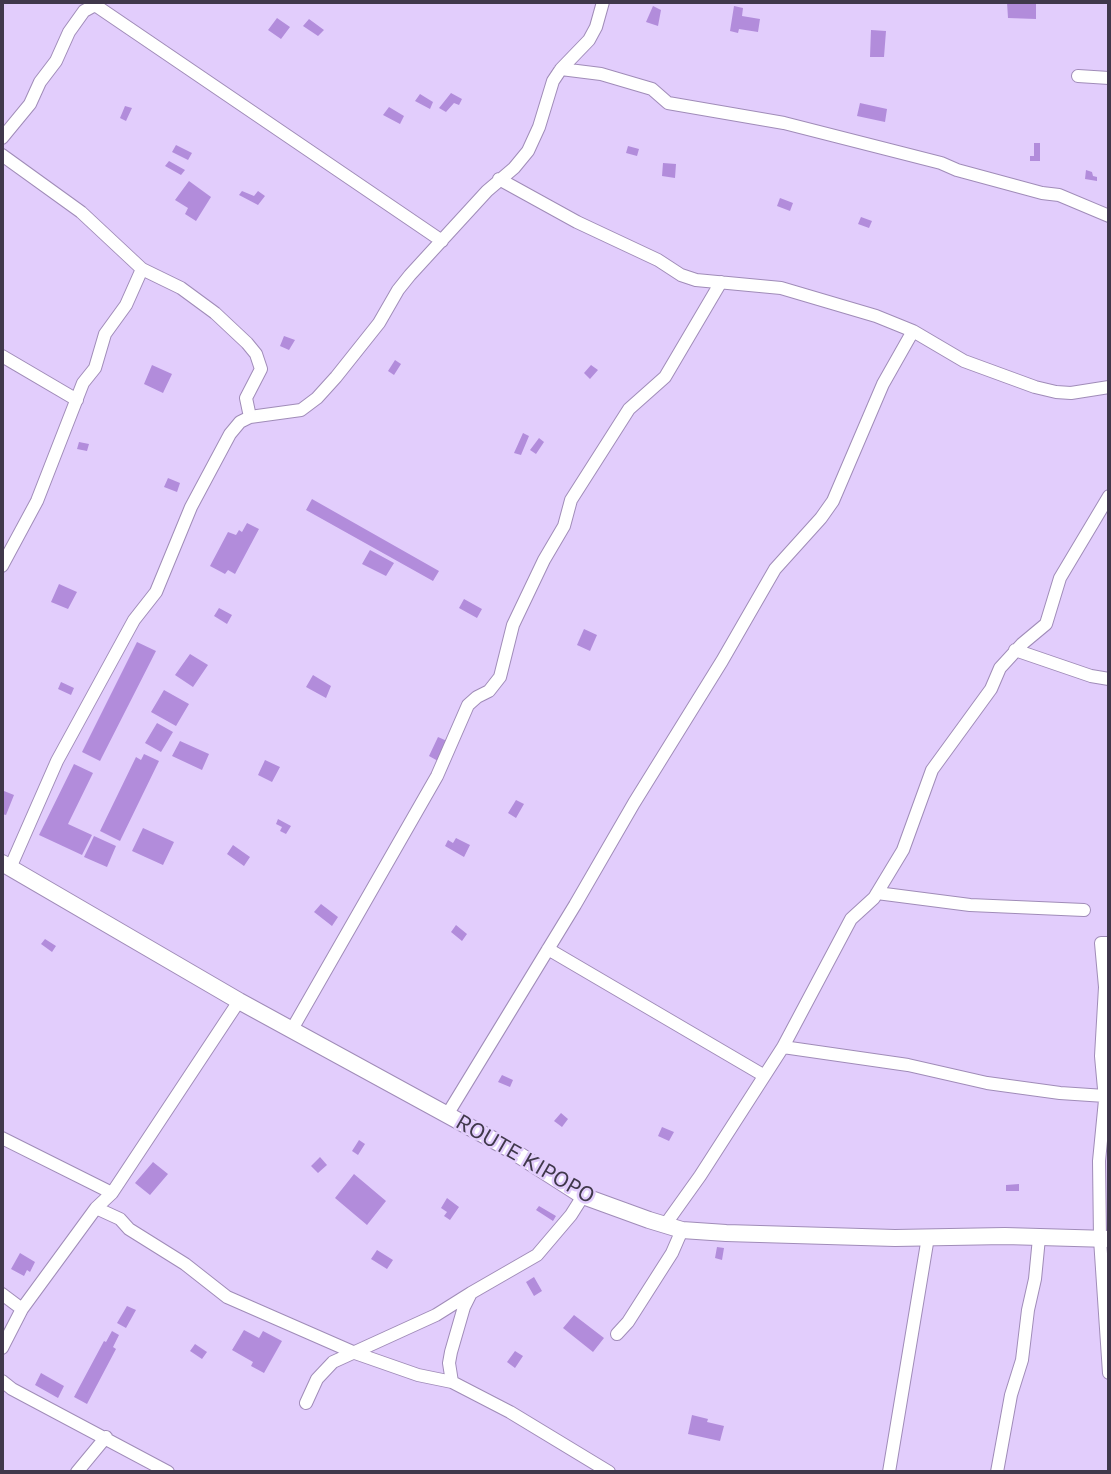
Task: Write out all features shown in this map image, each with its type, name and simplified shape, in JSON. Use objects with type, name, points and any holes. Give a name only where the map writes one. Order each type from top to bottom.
[{"type":"main road","name":"ROUTE KIPOPO","points":[[6,865],[239,1002],[508,1148],[583,1196],[665,1225],[682,1230],[776,1235],[1105,1239]]},
{"type":"street","points":[[6,865],[57,761],[121,643],[156,592],[191,507],[230,434],[240,422],[250,417],[292,413],[317,398],[379,323],[398,290],[528,151],[539,127],[548,94],[561,69],[589,40],[603,2]]},
{"type":"street","points":[[2,138],[30,104],[40,82],[56,61],[69,32],[84,11],[96,4],[442,241]]},
{"type":"street","points":[[561,69],[601,74],[652,89],[668,103],[784,123],[941,163],[957,170],[1042,193],[1059,195],[1109,216]]},
{"type":"street","points":[[1078,76],[1109,78]]},
{"type":"street","points":[[2,155],[81,212],[142,269],[173,284],[215,313],[256,354],[261,369],[246,398],[250,417]]},
{"type":"street","points":[[499,179],[577,222],[658,260],[681,275],[696,280],[781,288],[876,316],[913,331],[964,361],[1056,393],[1109,387]]},
{"type":"street","points":[[2,566],[37,501],[83,383],[95,368],[105,334],[126,305],[142,269]]},
{"type":"street","points":[[291,1031],[437,776],[468,705],[489,691],[500,677],[513,625],[544,560],[560,534],[571,500],[629,409],[666,377],[721,282]]},
{"type":"street","points":[[447,1115],[775,569],[833,501],[878,393],[913,331]]},
{"type":"street","points":[[2,356],[77,400]]},
{"type":"street","points":[[665,1225],[783,1047],[850,919],[877,893],[903,850],[932,770],[991,689],[1000,668],[1015,650],[1046,624],[1060,578],[1109,496]]},
{"type":"street","points":[[1015,650],[1091,676],[1109,679]]},
{"type":"street","points":[[877,893],[970,905],[1084,910]]},
{"type":"street","points":[[1109,943],[1101,943],[1105,987],[1101,1056],[1106,1092],[1099,1161],[1105,1239],[1109,1373]]},
{"type":"street","points":[[548,949],[763,1075]]},
{"type":"street","points":[[2,1348],[22,1308],[96,1208],[112,1193],[239,1002]]},
{"type":"street","points":[[783,1047],[908,1065],[987,1083],[1060,1093],[1106,1092]]},
{"type":"street","points":[[2,1138],[112,1193]]},
{"type":"street","points":[[306,1403],[317,1379],[332,1362],[436,1315],[537,1255],[571,1215],[583,1196]]},
{"type":"street","points":[[96,1208],[120,1219],[137,1235],[185,1264],[227,1297],[355,1353],[418,1375],[452,1382],[510,1412],[609,1472]]},
{"type":"street","points":[[617,1334],[628,1322],[672,1253],[682,1230]]},
{"type":"street","points":[[889,1472],[928,1237]]},
{"type":"street","points":[[997,1472],[1011,1395],[1022,1360],[1035,1279],[1038,1238]]},
{"type":"street","points":[[452,1382],[449,1363],[451,1352],[464,1307],[471,1293]]},
{"type":"street","points":[[2,1294],[22,1308]]},
{"type":"street","points":[[2,1381],[12,1389],[167,1472]]},
{"type":"street","points":[[77,1472],[106,1437]]},
{"type":"building","points":[[1007,2],[1036,3],[1036,19],[1008,18]]},
{"type":"building","points":[[653,6],[661,10],[658,26],[646,22]]},
{"type":"building","points":[[734,6],[743,8],[742,16],[760,19],[758,32],[739,29],[738,33],[730,31]]},
{"type":"building","points":[[277,18],[290,27],[281,39],[268,30]]},
{"type":"building","points":[[309,19],[324,30],[318,36],[303,26]]},
{"type":"building","points":[[871,30],[886,31],[884,57],[870,57]]},
{"type":"building","points":[[451,93],[462,99],[459,105],[454,103],[446,112],[439,108]]},
{"type":"building","points":[[420,94],[433,102],[430,109],[415,101]]},
{"type":"building","points":[[860,103],[887,109],[885,122],[857,116]]},
{"type":"building","points":[[125,106],[132,108],[126,121],[120,118]]},
{"type":"building","points":[[389,107],[404,116],[400,124],[383,115]]},
{"type":"building","points":[[1034,143],[1040,143],[1040,161],[1030,161],[1030,156],[1034,156]]},
{"type":"building","points":[[176,145],[192,153],[188,160],[172,152]]},
{"type":"building","points":[[628,146],[639,149],[637,156],[626,153]]},
{"type":"building","points":[[169,161],[185,170],[181,175],[165,166]]},
{"type":"building","points":[[663,163],[676,164],[675,178],[662,176]]},
{"type":"building","points":[[1086,170],[1097,177],[1097,181],[1085,179]]},
{"type":"building","points":[[189,181],[211,197],[196,221],[185,214],[188,208],[175,200]]},
{"type":"building","points":[[242,191],[254,196],[258,191],[265,196],[258,205],[239,195]]},
{"type":"building","points":[[780,198],[793,203],[790,211],[777,206]]},
{"type":"building","points":[[861,217],[872,221],[869,228],[858,224]]},
{"type":"building","points":[[284,336],[295,340],[289,350],[280,346]]},
{"type":"building","points":[[395,360],[401,364],[394,375],[388,371]]},
{"type":"building","points":[[152,365],[172,374],[163,393],[144,384]]},
{"type":"building","points":[[591,365],[598,370],[590,379],[584,373]]},
{"type":"building","points":[[523,433],[529,436],[521,455],[514,453]]},
{"type":"building","points":[[539,438],[544,442],[536,454],[530,450]]},
{"type":"building","points":[[79,442],[89,444],[87,451],[77,449]]},
{"type":"building","points":[[168,478],[180,483],[177,492],[164,487]]},
{"type":"building","points":[[312,499],[439,571],[433,581],[306,510]]},
{"type":"building","points":[[247,523],[259,529],[235,574],[228,570],[225,574],[210,566],[228,532],[236,535],[239,530],[242,532]]},
{"type":"building","points":[[370,550],[394,563],[386,576],[362,564]]},
{"type":"building","points":[[59,584],[77,592],[68,609],[51,602]]},
{"type":"building","points":[[464,599],[482,609],[477,618],[459,608]]},
{"type":"building","points":[[219,608],[232,615],[227,624],[214,616]]},
{"type":"building","points":[[584,629],[597,635],[590,651],[577,645]]},
{"type":"building","points":[[137,642],[156,651],[100,761],[82,752]]},
{"type":"building","points":[[190,654],[208,665],[193,687],[175,675]]},
{"type":"building","points":[[313,675],[331,686],[326,698],[306,687]]},
{"type":"building","points":[[61,682],[74,688],[71,695],[58,689]]},
{"type":"building","points":[[164,690],[189,704],[176,726],[151,712]]},
{"type":"building","points":[[157,723],[173,732],[161,752],[145,743]]},
{"type":"building","points":[[438,737],[447,741],[438,761],[429,756]]},
{"type":"building","points":[[180,741],[209,754],[202,770],[172,756]]},
{"type":"building","points":[[144,754],[159,761],[120,841],[100,831],[136,757],[141,760]]},
{"type":"building","points":[[265,760],[280,767],[272,782],[258,775]]},
{"type":"building","points":[[74,764],[93,773],[68,824],[92,835],[82,855],[39,835]]},
{"type":"building","points":[[4,791],[14,795],[6,815],[2,814]]},
{"type":"building","points":[[516,800],[524,804],[516,818],[508,813]]},
{"type":"building","points":[[278,819],[291,826],[286,834],[280,831],[282,827],[276,824]]},
{"type":"building","points":[[143,828],[174,842],[163,865],[132,851]]},
{"type":"building","points":[[94,836],[116,846],[107,867],[84,857]]},
{"type":"building","points":[[456,838],[470,845],[464,857],[445,846],[448,840],[453,843]]},
{"type":"building","points":[[233,845],[250,857],[244,866],[227,854]]},
{"type":"building","points":[[321,904],[338,917],[332,926],[314,912]]},
{"type":"building","points":[[456,925],[467,934],[462,941],[451,932]]},
{"type":"building","points":[[45,939],[56,946],[52,952],[41,944]]},
{"type":"building","points":[[502,1075],[513,1080],[510,1087],[498,1082]]},
{"type":"building","points":[[561,1113],[568,1119],[562,1127],[554,1121]]},
{"type":"building","points":[[662,1127],[674,1132],[669,1141],[658,1136]]},
{"type":"building","points":[[359,1140],[365,1144],[358,1155],[352,1151]]},
{"type":"building","points":[[320,1157],[327,1165],[318,1173],[311,1166]]},
{"type":"building","points":[[153,1162],[168,1174],[150,1195],[135,1183]]},
{"type":"building","points":[[354,1174],[386,1201],[367,1225],[335,1198]]},
{"type":"building","points":[[1019,1184],[1019,1191],[1006,1191],[1006,1185]]},
{"type":"building","points":[[447,1198],[459,1207],[450,1220],[444,1216],[447,1212],[441,1208]]},
{"type":"building","points":[[539,1206],[556,1216],[553,1221],[536,1210]]},
{"type":"building","points":[[717,1247],[724,1248],[722,1260],[715,1258]]},
{"type":"building","points":[[377,1250],[393,1260],[387,1269],[371,1259]]},
{"type":"building","points":[[20,1253],[35,1262],[30,1272],[27,1270],[24,1276],[11,1269]]},
{"type":"building","points":[[534,1277],[542,1291],[534,1296],[526,1282]]},
{"type":"building","points":[[127,1306],[136,1310],[126,1328],[117,1323]]},
{"type":"building","points":[[574,1315],[604,1338],[593,1352],[563,1328]]},
{"type":"building","points":[[244,1330],[259,1338],[263,1331],[282,1341],[264,1373],[251,1366],[253,1362],[232,1350]]},
{"type":"building","points":[[112,1331],[119,1335],[113,1347],[116,1349],[87,1404],[74,1397]]},
{"type":"building","points":[[195,1344],[207,1352],[202,1359],[190,1351]]},
{"type":"building","points":[[515,1351],[523,1356],[515,1368],[507,1362]]},
{"type":"building","points":[[41,1373],[64,1386],[58,1398],[35,1385]]},
{"type":"building","points":[[692,1415],[724,1426],[720,1441],[688,1434]]}]
